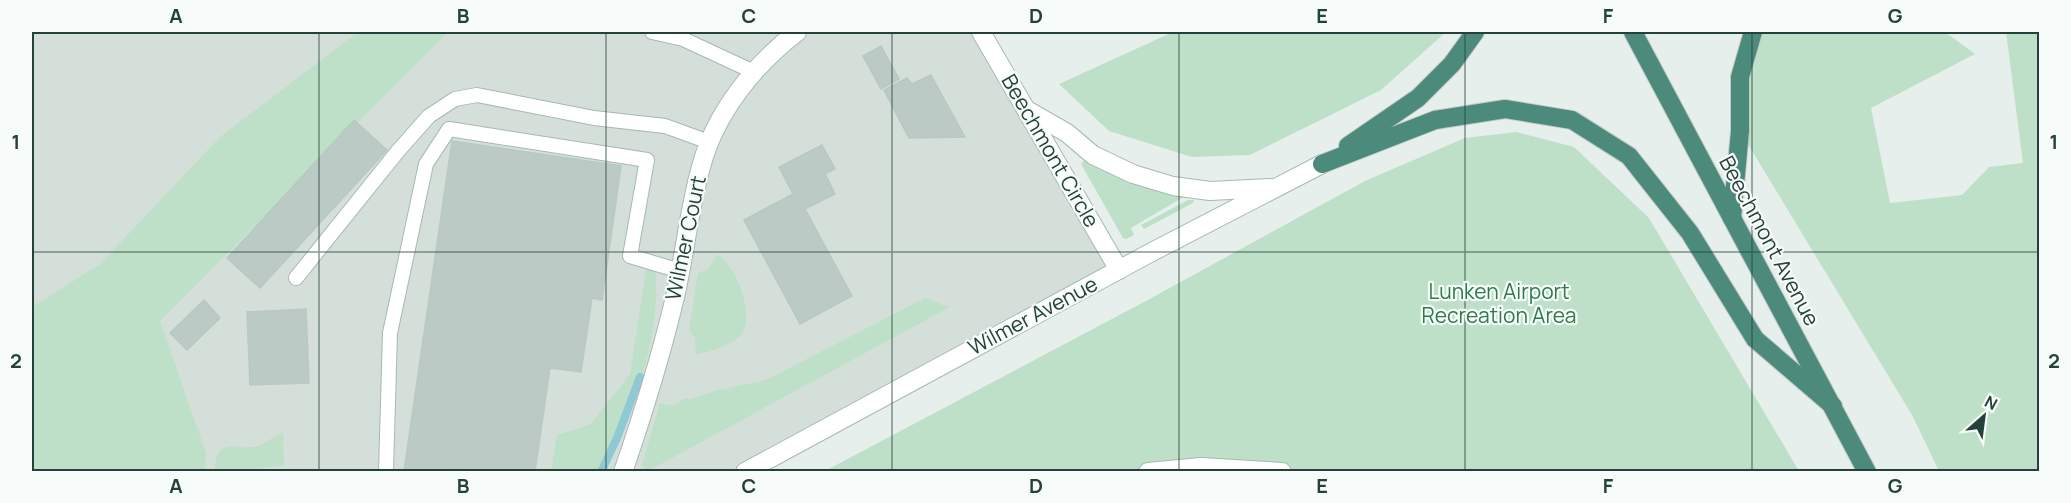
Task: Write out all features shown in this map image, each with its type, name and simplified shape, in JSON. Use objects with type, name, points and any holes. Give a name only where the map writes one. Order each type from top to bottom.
[{"type":"highway","points":[[1322,164],[1418,98],[1452,64],[1475,32]]},
{"type":"highway","name":"Beechmont Avenue","points":[[1633,32],[1867,471]]},
{"type":"highway","points":[[1732,218],[1740,131],[1740,76],[1753,32]]},
{"type":"highway","points":[[1322,164],[1435,120],[1504,109],[1572,120],[1629,156],[1690,233],[1755,339],[1833,406]]},
{"type":"street","name":"Wilmer Court","points":[[624,471],[652,386],[680,272],[700,167],[709,142],[731,101],[754,72],[779,46],[797,32]]},
{"type":"street","name":"Beechmont Circle","points":[[981,32],[1119,270]]},
{"type":"street","points":[[1026,109],[1067,133],[1093,155],[1143,177],[1173,186],[1210,191],[1275,188]]},
{"type":"street","name":"Wilmer Avenue","points":[[745,471],[1322,164]]},
{"type":"street","points":[[1148,471],[1201,467],[1282,471]]},
{"type":"lane","points":[[652,32],[683,39],[754,72]]},
{"type":"lane","points":[[296,278],[421,125],[429,116],[455,99],[477,95],[594,118],[665,126],[709,142]]},
{"type":"lane","points":[[386,471],[390,333],[426,164],[449,129],[647,160],[630,256],[680,272]]},
{"type":"shaded area","points":[[32,32],[981,32],[1119,270],[745,471],[205,471],[205,453],[32,395]]},
{"type":"green space","points":[[358,32],[448,32],[160,321],[206,453],[205,471],[32,472],[32,307],[100,264],[220,137]]},
{"type":"green space","points":[[1173,32],[1446,32],[1381,90],[1250,155],[1192,157],[1109,131],[1059,84]]},
{"type":"green space","points":[[1753,32],[1945,32],[1975,54],[1871,108],[1890,203],[1962,195],[1989,167],[2023,163],[2006,32],[2039,32],[2039,471],[1939,471],[1912,415],[1740,131]]},
{"type":"green space","name":"Lunken Airport Recreation Area","points":[[1516,132],[1574,147],[1649,218],[1799,471],[823,472],[1144,302],[1365,181],[1465,138]]},
{"type":"green space","points":[[1086,158],[1187,195],[1131,228],[1134,235],[1123,238],[1081,164]]},
{"type":"green space","points":[[1188,200],[1194,200],[1193,203],[1144,229],[1141,225]]},
{"type":"green space","points":[[717,255],[731,269],[742,293],[746,319],[744,329],[739,337],[729,343],[696,355],[695,338],[689,330],[698,273],[708,269]]},
{"type":"green space","points":[[647,263],[655,266],[656,280],[656,308],[652,335],[642,376],[639,375],[616,437],[599,471],[551,472],[557,435],[591,424],[630,374]]},
{"type":"green space","points":[[925,298],[950,307],[648,471],[642,465],[660,403],[674,406],[685,398],[690,399],[718,390],[766,380]]},
{"type":"green space","points":[[283,432],[284,465],[242,471],[215,471],[216,459],[224,448],[258,446]]},
{"type":"building","points":[[881,46],[899,79],[881,89],[863,56]]},
{"type":"building","points":[[931,75],[965,137],[909,138],[884,90],[907,78],[912,84]]},
{"type":"building","points":[[354,120],[387,150],[260,288],[227,258]]},
{"type":"building","points":[[452,141],[621,166],[602,300],[592,298],[581,372],[550,368],[535,471],[404,471]]},
{"type":"building","points":[[822,145],[835,169],[825,174],[835,194],[805,209],[852,296],[800,324],[744,220],[793,194],[779,167]]},
{"type":"building","points":[[204,300],[220,318],[187,350],[170,333]]},
{"type":"building","points":[[306,309],[309,383],[250,385],[247,312]]},
{"type":"waterway","points":[[601,472],[617,438],[640,377]]}]
